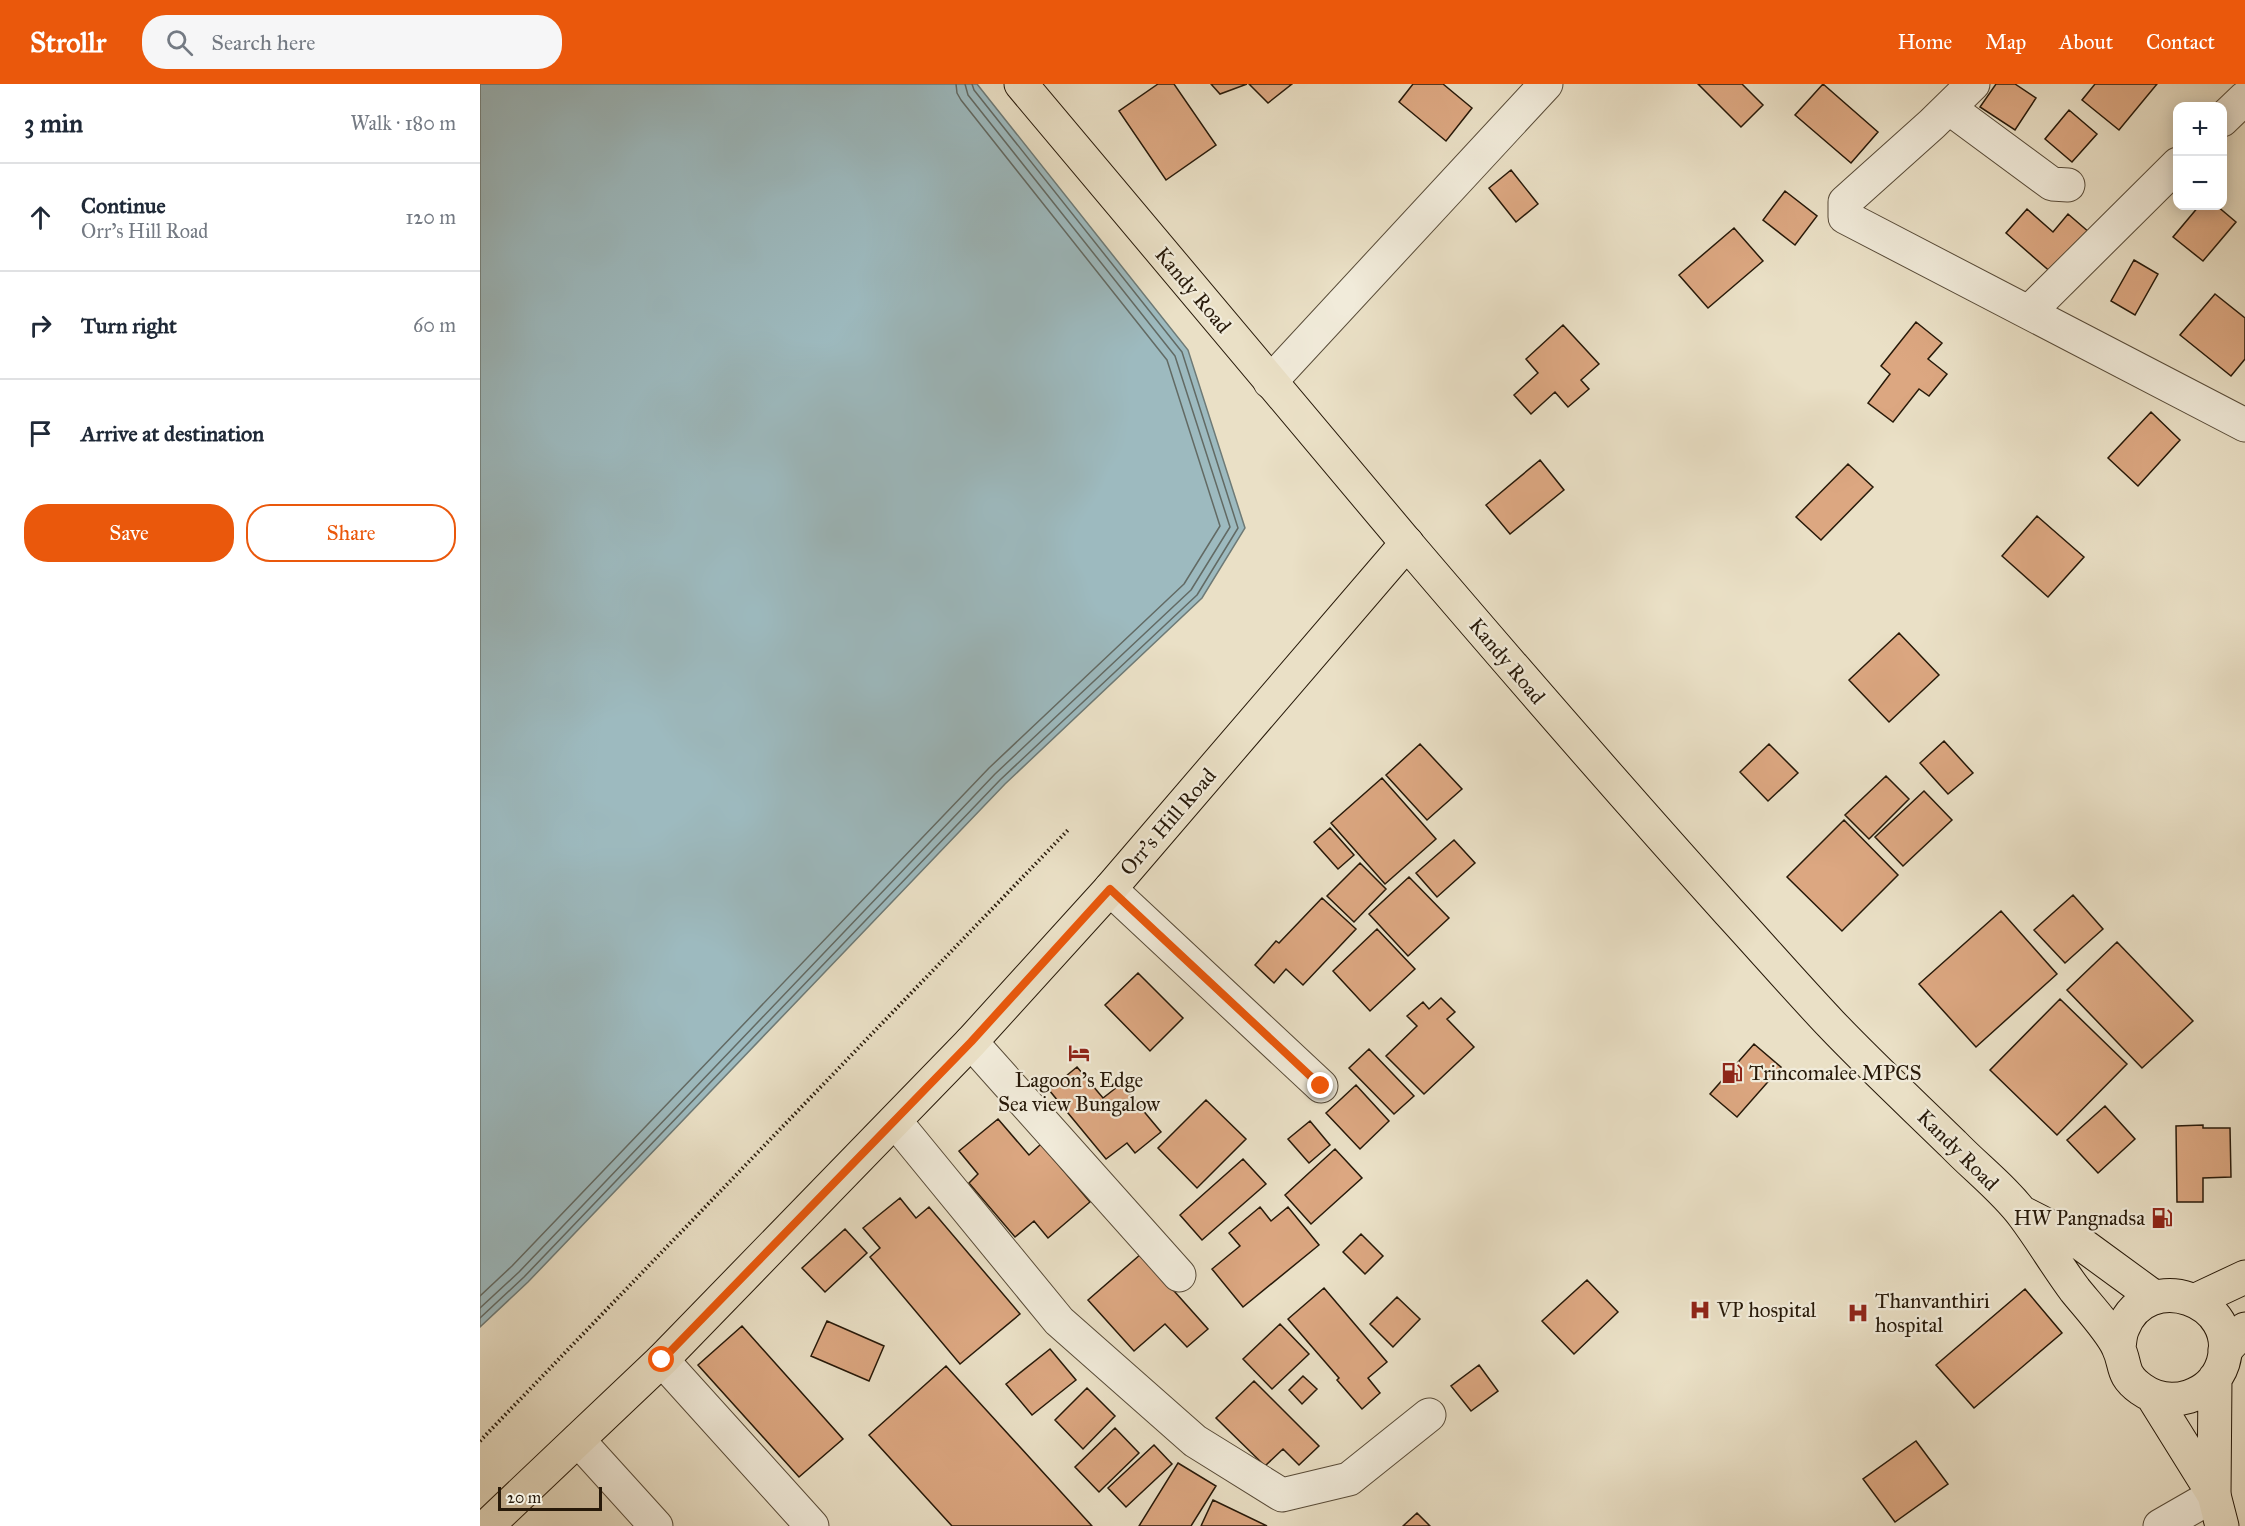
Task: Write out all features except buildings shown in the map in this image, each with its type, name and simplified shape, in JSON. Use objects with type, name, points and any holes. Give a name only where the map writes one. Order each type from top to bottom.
[{"type":"main road","name":"Kandy Road","points":[[1021,84],[1545,706],[1831,1025],[2021,1212],[2054,1263],[2119,1347]]},
{"type":"main road","name":"Orr’s Hill Road","points":[[487,1526],[662,1360],[971,1042],[1110,889],[1407,543]]},
{"type":"main road","name":"Kandy Road","points":[[2021,1212],[2076,1240],[2154,1297]]},
{"type":"main road","points":[[2196,1300],[2245,1277]]},
{"type":"main road","points":[[2214,1495],[2229,1352],[2222,1329],[2212,1312],[2196,1300],[2175,1294],[2154,1297],[2136,1309],[2123,1326],[2119,1347],[2123,1368],[2135,1385],[2153,1397],[2170,1400],[2187,1398],[2203,1390],[2229,1352]]},
{"type":"main road","points":[[2153,1397],[2214,1495],[2222,1526]]},
{"type":"street","points":[[1270,382],[1546,84]]},
{"type":"street","points":[[1973,84],[1845,202],[1845,217],[2029,312],[2241,415]]},
{"type":"street","points":[[2233,84],[2245,92]]},
{"type":"street","points":[[2227,116],[2245,98]]},
{"type":"street","points":[[1949,108],[2052,184],[2068,185]]},
{"type":"street","points":[[2029,312],[2173,170]]},
{"type":"street","points":[[1110,889],[1321,1086]]},
{"type":"street","points":[[971,1042],[1179,1275]]},
{"type":"street","points":[[895,1121],[1059,1321],[1195,1441],[1282,1495],[1349,1479],[1430,1415]]},
{"type":"street","points":[[662,1360],[812,1526]]},
{"type":"street","points":[[578,1440],[656,1526]]},
{"type":"street","points":[[2160,1526],[2214,1495]]},
{"type":"path","points":[[480,1441],[1069,829]]},
{"type":"water","points":[[480,84],[977,84],[1188,350],[1245,528],[1202,598],[1005,784],[528,1282],[480,1327]]},
{"type":"place","name":"Lagoon's Edge Sea view Bungalow","points":[[1079,1053]]},
{"type":"place","name":"Trincomalee MPCS","points":[[1732,1073]]},
{"type":"place","name":"HW Pangnadsa","points":[[2162,1218]]},
{"type":"place","name":"VP hospital","points":[[1700,1310]]},
{"type":"place","name":"Thanvanthiri hospital","points":[[1858,1313]]},
{"type":"route","points":[[662,1360],[971,1042],[1110,889],[1321,1086]]}]
